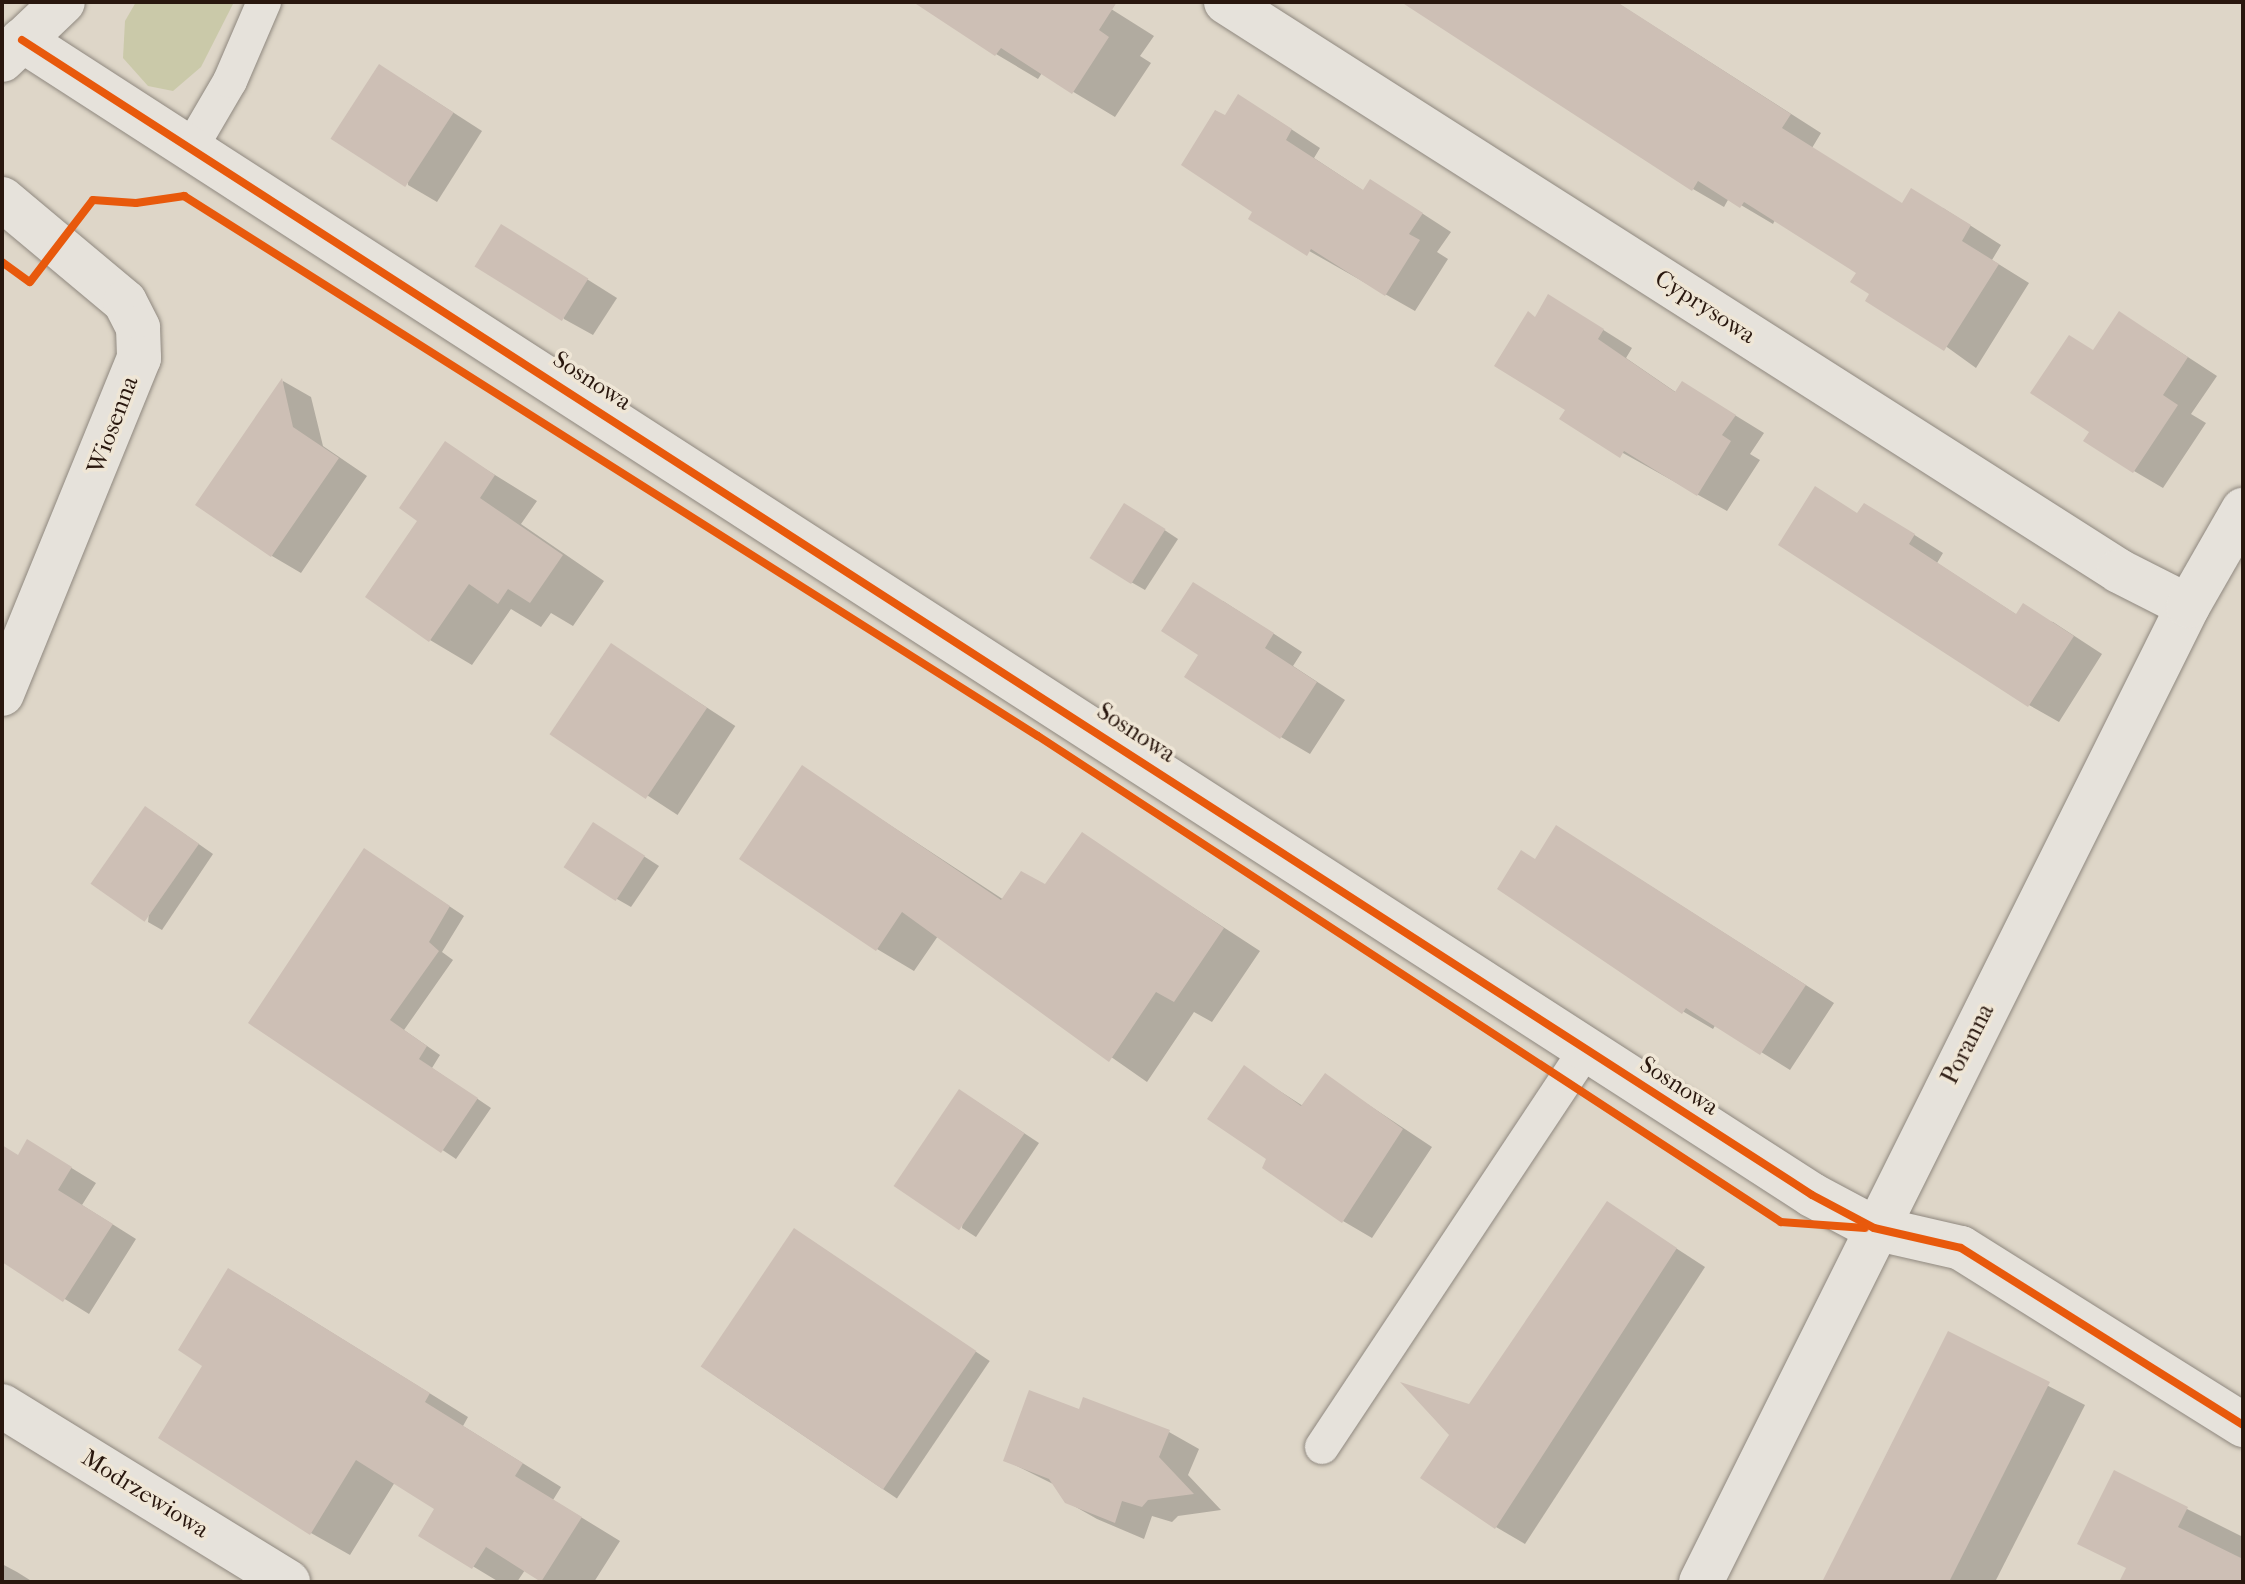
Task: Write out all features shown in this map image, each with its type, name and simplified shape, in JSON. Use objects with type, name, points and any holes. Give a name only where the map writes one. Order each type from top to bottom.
[{"type":"street","points":[[12,50],[63,2]]},
{"type":"street","name":"Cyprysowa","points":[[1226,2],[2105,562],[2188,606]]},
{"type":"street","name":"Sosnowa","points":[[12,50],[192,146],[1812,1195],[1874,1228],[1961,1248],[2243,1425]]},
{"type":"street","name":"Wiosenna","points":[[2,199],[125,302],[138,328],[139,358],[2,694]]},
{"type":"street","name":"Poranna","points":[[1701,1582],[1874,1228],[2188,606],[2243,510]]},
{"type":"street","name":"Modrzewiowa","points":[[2,1406],[288,1582]]},
{"type":"lane","points":[[192,146],[230,81],[264,2]]},
{"type":"lane","points":[[1322,1447],[1586,1049]]},
{"type":"green space","points":[[136,2],[234,2],[201,67],[173,91],[148,86],[123,58],[125,21]]},
{"type":"building","points":[[913,2],[1117,2],[1099,30],[1109,37],[1072,94],[1001,48],[995,56]]},
{"type":"building","points":[[1401,2],[1617,2],[1791,114],[1782,128],[1902,203],[1911,188],[1971,225],[1962,241],[1999,264],[1944,351],[1865,301],[1869,294],[1850,282],[1856,273],[1744,202],[1740,208],[1698,181],[1692,191]]},
{"type":"building","points":[[379,64],[454,112],[405,187],[331,139]]},
{"type":"building","points":[[1238,94],[1292,129],[1286,140],[1363,190],[1370,179],[1423,213],[1409,234],[1420,240],[1385,296],[1311,249],[1307,256],[1248,219],[1252,212],[1181,165],[1215,110],[1225,115]]},
{"type":"building","points":[[501,224],[588,279],[562,321],[475,266]]},
{"type":"building","points":[[1548,294],[1604,329],[1598,339],[1675,392],[1682,381],[1736,415],[1722,435],[1731,441],[1697,496],[1624,451],[1620,458],[1559,419],[1565,410],[1494,366],[1528,311],[1535,317]]},
{"type":"building","points":[[2119,311],[2188,357],[2163,395],[2178,405],[2133,473],[2083,441],[2089,432],[2030,393],[2069,335],[2093,350]]},
{"type":"building","points":[[282,378],[293,427],[339,458],[271,557],[195,505]]},
{"type":"building","points":[[445,441],[495,475],[480,498],[563,555],[530,603],[508,589],[498,604],[469,584],[429,642],[365,597],[417,521],[399,508]]},
{"type":"building","points":[[1815,486],[1857,513],[1864,503],[1915,534],[1909,544],[2016,614],[2023,603],[2074,636],[2028,707],[1778,545]]},
{"type":"building","points":[[1124,503],[1166,529],[1131,584],[1090,558]]},
{"type":"building","points":[[1193,582],[1274,633],[1265,648],[1317,682],[1280,739],[1184,677],[1198,655],[1161,631]]},
{"type":"building","points":[[611,643],[707,708],[646,799],[549,734]]},
{"type":"building","points":[[802,765],[1001,900],[1021,871],[1045,884],[1082,832],[1224,928],[1174,1002],[1156,992],[1109,1062],[902,912],[876,951],[739,859]]},
{"type":"building","points":[[145,806],[199,844],[145,922],[91,884]]},
{"type":"building","points":[[593,822],[645,856],[616,901],[564,867]]},
{"type":"building","points":[[1556,825],[1806,985],[1760,1055],[1686,1008],[1682,1014],[1497,889],[1521,850],[1535,859]]},
{"type":"building","points":[[364,848],[450,906],[429,942],[439,951],[390,1020],[427,1046],[419,1059],[478,1098],[441,1153],[248,1023]]},
{"type":"building","points":[[1244,1065],[1301,1106],[1325,1073],[1403,1129],[1342,1223],[1262,1168],[1266,1159],[1207,1119]]},
{"type":"building","points":[[959,1089],[1024,1133],[959,1230],[894,1186]]},
{"type":"building","points":[[27,1139],[72,1167],[58,1190],[113,1224],[63,1302],[2,1262],[2,1145],[18,1155]]},
{"type":"building","points":[[1607,1201],[1677,1248],[1495,1529],[1420,1478],[1449,1435],[1400,1382],[1469,1404]]},
{"type":"building","points":[[794,1228],[976,1351],[883,1489],[701,1366]]},
{"type":"building","points":[[228,1268],[430,1393],[425,1402],[523,1463],[515,1476],[582,1517],[541,1582],[486,1547],[472,1569],[418,1536],[434,1509],[356,1460],[310,1535],[158,1438],[202,1366],[178,1350]]},
{"type":"building","points":[[1948,1331],[2050,1382],[1949,1582],[1822,1582]]},
{"type":"building","points":[[1029,1390],[1079,1409],[1083,1397],[1170,1430],[1159,1457],[1194,1494],[1148,1500],[1142,1507],[1122,1501],[1115,1523],[1065,1503],[1049,1479],[1003,1461]]},
{"type":"building","points":[[2114,1470],[2188,1507],[2178,1527],[2243,1559],[2243,1582],[2119,1582],[2126,1568],[2077,1544]]},
{"type":"cycle path","points":[[22,40],[1812,1195],[1874,1228],[1961,1248],[2243,1425]]},
{"type":"cycle path","points":[[2,262],[30,282],[93,200],[136,203],[184,196],[1038,736],[1781,1222],[1865,1228]]}]
